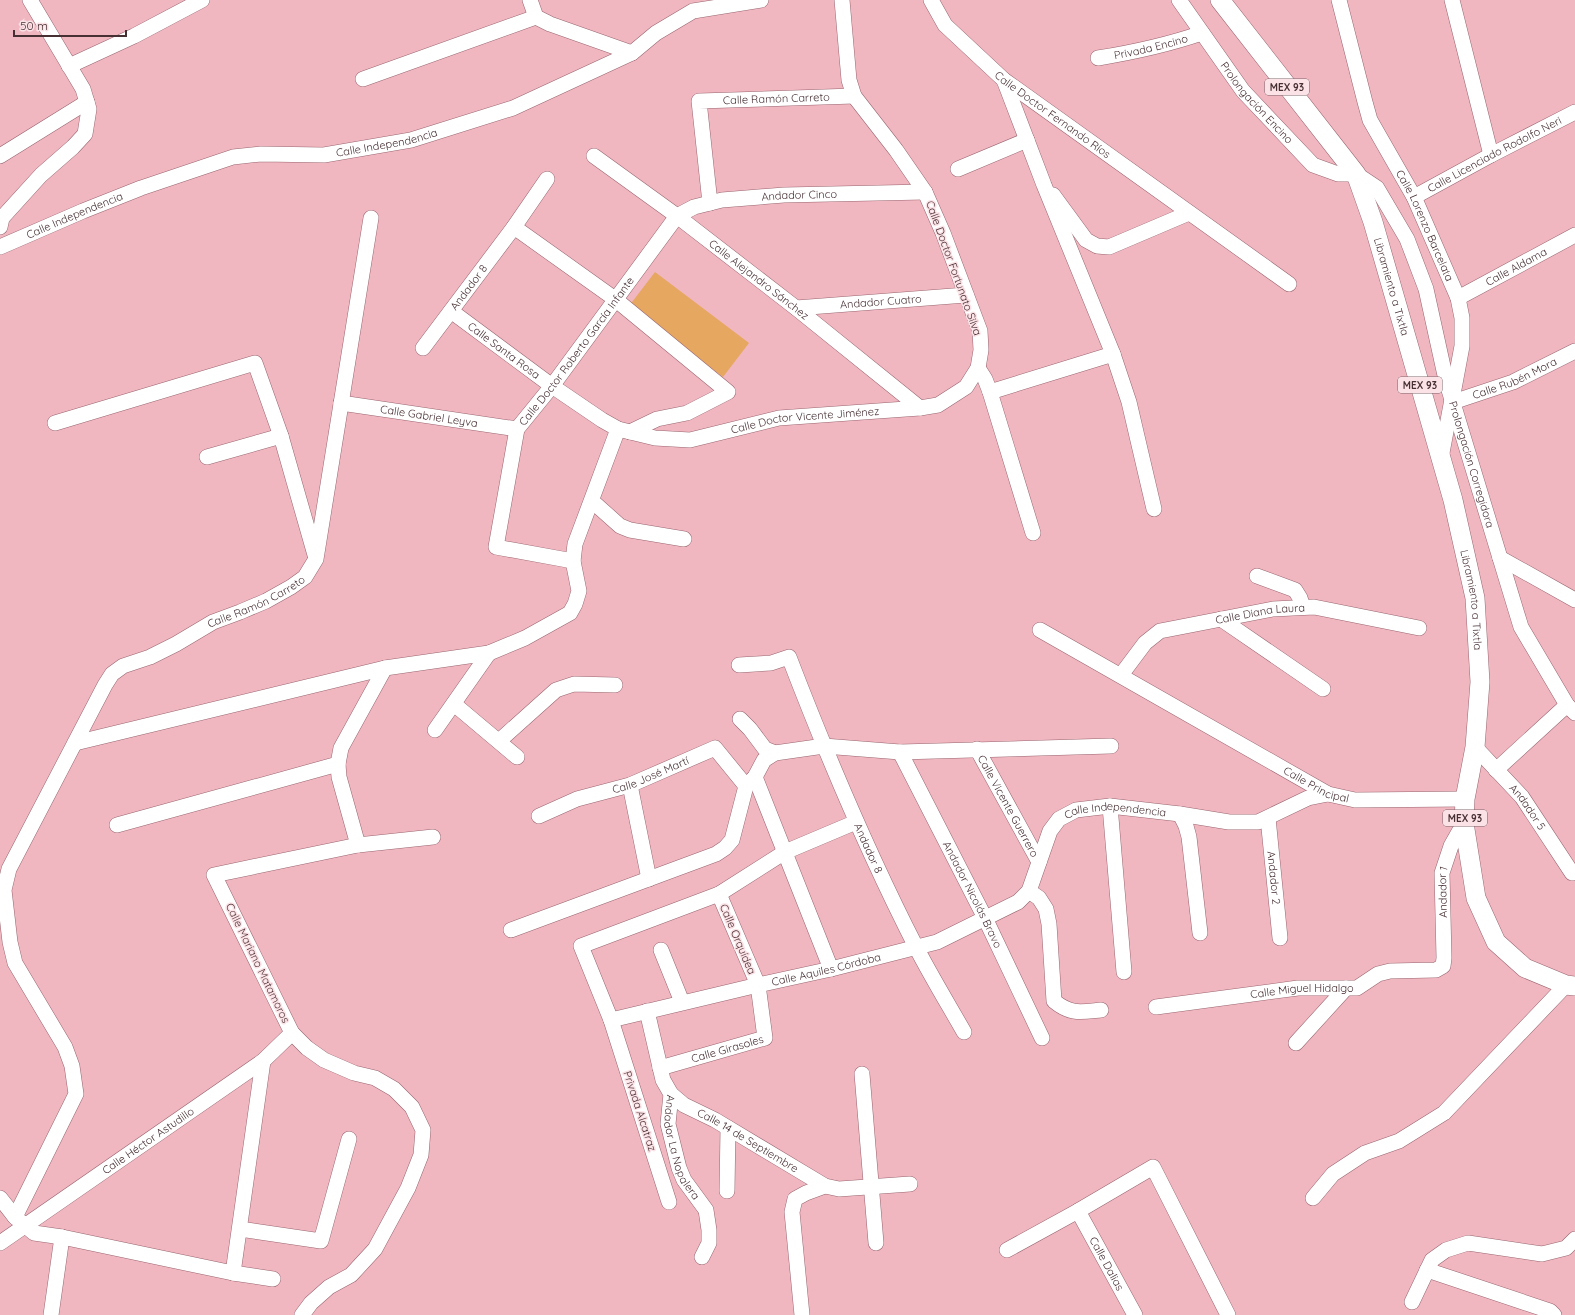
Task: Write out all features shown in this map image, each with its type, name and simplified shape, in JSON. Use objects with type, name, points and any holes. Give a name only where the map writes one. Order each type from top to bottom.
[{"type":"main road","name":"MEX 93","points":[[1220,0],[1356,174]]},
{"type":"main road","name":"Libramiento a Tixtla","points":[[1356,174],[1374,222],[1453,500],[1475,598],[1480,682],[1475,747],[1465,799],[1464,823],[1476,898],[1496,942],[1525,968],[1570,986]]},
{"type":"street","points":[[0,226],[2,218],[41,175],[73,147],[85,134],[89,109],[83,89],[30,0]]},
{"type":"street","points":[[69,66],[134,36],[202,0]]},
{"type":"street","points":[[530,0],[536,17],[550,24],[632,53]]},
{"type":"street","name":"Calle Independencia","points":[[0,247],[83,210],[141,188],[234,157],[261,154],[324,155],[418,137],[513,108],[632,53],[692,6],[761,0]]},
{"type":"street","name":"Calle Doctor Fortunato Silva","points":[[842,0],[849,80],[854,96],[896,150],[925,192],[943,233],[980,331],[981,350],[978,368]]},
{"type":"street","name":"Calle Doctor Fernando Ríos","points":[[931,0],[945,25],[1004,80],[1289,284]]},
{"type":"street","name":"Prolongación Encino","points":[[1179,0],[1243,91],[1313,164],[1338,174],[1356,174]]},
{"type":"street","name":"Calle Lorenzo Barcelata","points":[[1339,0],[1370,120],[1414,198],[1458,298],[1462,318],[1462,346],[1453,402],[1441,459]]},
{"type":"street","points":[[1452,0],[1491,155]]},
{"type":"street","points":[[363,79],[536,17]]},
{"type":"street","name":"Privada Encino","points":[[1098,58],[1147,50],[1202,33]]},
{"type":"street","points":[[1004,80],[1044,185],[1113,354],[1129,402],[1154,509]]},
{"type":"street","name":"Calle Ramón Carreto","points":[[710,202],[699,100],[854,96]]},
{"type":"street","points":[[0,156],[87,102]]},
{"type":"street","name":"Calle Licenciado Rodolfo Neri","points":[[1414,198],[1491,155],[1575,112]]},
{"type":"street","points":[[958,169],[1027,140]]},
{"type":"street","name":"Calle Alejandro Sánchez","points":[[594,156],[677,216],[796,308],[920,408]]},
{"type":"street","name":"Prolongación Corregidora","points":[[1356,174],[1377,188],[1407,239],[1426,289],[1446,380],[1521,626],[1571,709]]},
{"type":"street","name":"Andador 8","points":[[423,348],[514,227],[548,179]]},
{"type":"street","points":[[1044,185],[1067,212],[1086,240],[1097,246],[1109,247],[1189,213]]},
{"type":"street","name":"Andador Cinco","points":[[677,216],[694,207],[722,200],[784,195],[925,192]]},
{"type":"street","name":"Calle Doctor Roberto García Infante","points":[[573,561],[496,547],[517,429],[552,386],[677,216]]},
{"type":"street","name":"Calle Ramón Carreto","points":[[75,743],[105,685],[112,674],[123,666],[157,654],[213,622],[260,604],[306,577],[316,559],[371,218]]},
{"type":"street","points":[[21,1221],[76,1094],[72,1066],[65,1047],[15,963],[3,910],[5,867],[75,743],[386,668],[489,653],[525,638],[570,613],[575,604],[579,591],[573,561],[575,544],[592,501],[624,431],[657,419],[687,413],[728,392],[615,300],[514,227]]},
{"type":"street","name":"Calle Aldama","points":[[1458,298],[1575,235]]},
{"type":"street","name":"Andador Cuatro","points":[[796,308],[966,295]]},
{"type":"street","name":"Calle Santa Rosa","points":[[451,311],[552,386],[602,420],[624,431]]},
{"type":"street","name":"Calle Rubén Mora","points":[[1453,402],[1513,382],[1575,351]]},
{"type":"street","points":[[990,392],[1113,354]]},
{"type":"street","points":[[55,423],[255,363],[281,436],[316,559]]},
{"type":"street","points":[[978,368],[985,379],[990,392],[1033,533]]},
{"type":"street","name":"Calle Doctor Vicente Jiménez","points":[[624,431],[655,438],[690,440],[779,418],[920,408],[938,405],[966,387],[978,368]]},
{"type":"street","name":"Calle Gabriel Leyva","points":[[341,403],[517,429]]},
{"type":"street","points":[[207,457],[281,436]]},
{"type":"street","points":[[592,501],[620,526],[630,530],[684,539]]},
{"type":"street","points":[[1500,558],[1575,600]]},
{"type":"street","points":[[1257,576],[1295,590],[1300,598],[1303,608]]},
{"type":"street","name":"Calle Diana Laura","points":[[1120,675],[1145,643],[1160,631],[1272,609],[1314,607],[1419,628]]},
{"type":"street","points":[[1221,619],[1323,689]]},
{"type":"street","points":[[1040,630],[1120,675]]},
{"type":"street","points":[[435,730],[489,653]]},
{"type":"street","points":[[739,665],[771,663],[789,657],[824,746]]},
{"type":"street","points":[[386,668],[341,748],[338,764],[339,777],[358,845],[433,837]]},
{"type":"street","name":"Calle Principal","points":[[1120,675],[1328,794],[1355,800],[1465,799]]},
{"type":"street","points":[[499,741],[556,690],[574,684],[615,685]]},
{"type":"street","points":[[454,704],[517,757]]},
{"type":"street","points":[[1496,770],[1571,709]]},
{"type":"street","points":[[740,719],[750,729],[765,749],[775,754]]},
{"type":"street","points":[[512,930],[716,854],[725,848],[732,840],[751,782],[764,760],[775,754],[824,746],[900,752],[1112,746]]},
{"type":"street","name":"Andador 8","points":[[824,746],[856,822],[916,948],[964,1032]]},
{"type":"street","name":"Andador 5","points":[[1475,747],[1522,797],[1572,873]]},
{"type":"street","name":"Calle José Martí","points":[[539,816],[577,799],[630,785],[715,748],[751,782]]},
{"type":"street","name":"Calle Vicente Guerrero","points":[[977,749],[1039,862]]},
{"type":"street","name":"Andador Nicolás Bravo","points":[[900,752],[985,918],[1042,1038]]},
{"type":"street","points":[[117,824],[338,764]]},
{"type":"street","points":[[751,782],[785,852],[831,969]]},
{"type":"street","points":[[630,785],[649,879]]},
{"type":"street","name":"Calle Independencia","points":[[1029,891],[1050,831],[1060,819],[1076,810],[1110,806],[1180,814],[1229,822],[1258,822],[1308,798],[1328,794]]},
{"type":"street","points":[[1110,806],[1124,972]]},
{"type":"street","points":[[1180,814],[1186,826],[1189,837],[1200,933]]},
{"type":"street","name":"Andador 2","points":[[1268,818],[1280,938]]},
{"type":"street","points":[[718,894],[785,852],[856,822]]},
{"type":"street","name":"Andador 1","points":[[1443,966],[1442,872],[1451,846],[1464,823]]},
{"type":"street","name":"Calle Mariano Matamoros","points":[[302,1315],[311,1303],[329,1287],[351,1275],[375,1249],[408,1188],[421,1155],[424,1130],[412,1107],[394,1089],[376,1078],[354,1073],[324,1060],[307,1048],[292,1033],[214,875],[358,845]]},
{"type":"street","points":[[1029,891],[1039,898],[1046,909],[1049,924],[1054,1001],[1063,1009],[1076,1012],[1101,1010]]},
{"type":"street","name":"Calle Aquiles Córdoba","points":[[611,1020],[682,1002],[831,969],[937,942],[1018,902],[1029,891]]},
{"type":"street","name":"Privada Alcatraz","points":[[669,1202],[611,1020],[581,946],[718,894]]},
{"type":"street","name":"Calle Orquídea","points":[[718,894],[758,985]]},
{"type":"street","points":[[661,950],[682,1002]]},
{"type":"street","name":"Calle Miguel Hidalgo","points":[[1156,1007],[1298,988],[1357,988],[1378,974],[1390,971],[1436,970],[1443,966]]},
{"type":"street","name":"Calle Girasoles","points":[[660,1068],[765,1038],[758,985]]},
{"type":"street","points":[[1313,1198],[1333,1174],[1365,1153],[1399,1142],[1444,1113],[1570,986]]},
{"type":"street","points":[[1296,1043],[1346,988]]},
{"type":"street","name":"Andador La Nopalera","points":[[646,1011],[663,1080],[671,1094],[668,1124],[679,1168],[684,1180],[706,1210],[709,1243],[702,1257]]},
{"type":"street","name":"Calle Héctor Astudillo","points":[[0,1243],[21,1221],[263,1061],[292,1033]]},
{"type":"street","points":[[233,1273],[263,1061]]},
{"type":"street","points":[[862,1074],[876,1243]]},
{"type":"street","name":"Calle 14 de Septiembre","points":[[671,1094],[684,1105],[728,1128],[825,1186]]},
{"type":"street","points":[[727,1191],[728,1128]]},
{"type":"street","points":[[240,1229],[321,1241],[349,1139]]},
{"type":"street","points":[[1007,1250],[1153,1167],[1228,1315]]},
{"type":"street","points":[[802,1315],[792,1212],[796,1199],[806,1193],[825,1186],[839,1189],[910,1184]]},
{"type":"street","points":[[0,1198],[34,1233],[62,1237],[233,1273],[273,1279]]},
{"type":"street","name":"Calle Dalias","points":[[1078,1211],[1135,1315]]},
{"type":"street","points":[[51,1315],[62,1237]]},
{"type":"street","points":[[1412,1302],[1432,1260],[1446,1250],[1468,1243],[1542,1254],[1566,1248],[1575,1239]]},
{"type":"street","points":[[1427,1270],[1550,1311],[1554,1315]]},
{"type":"shaded area","points":[[655,272],[749,343],[723,377],[629,306]]}]
